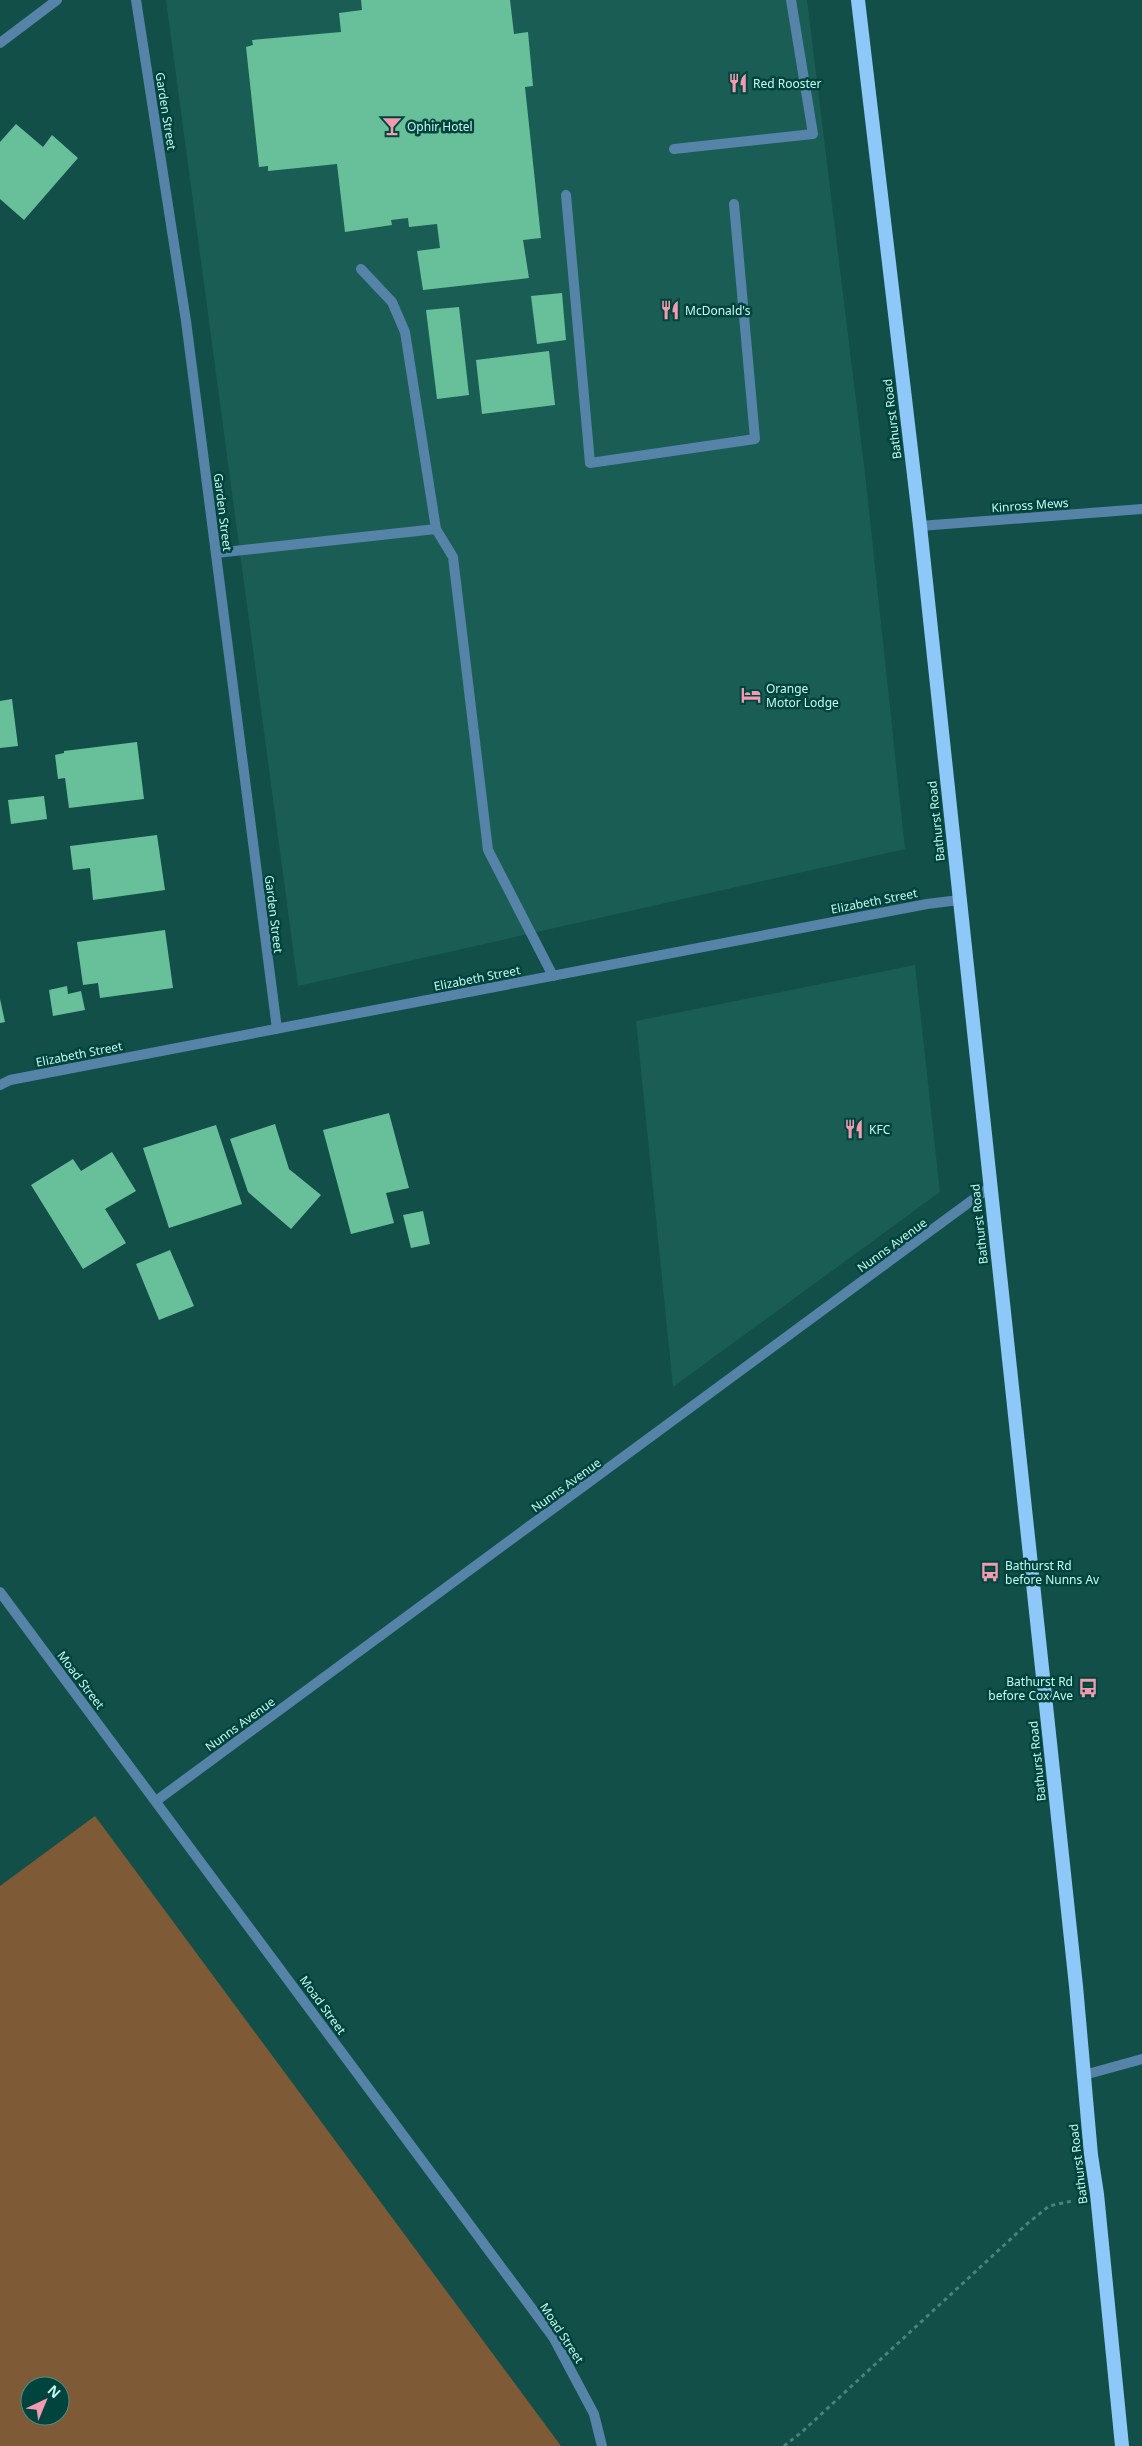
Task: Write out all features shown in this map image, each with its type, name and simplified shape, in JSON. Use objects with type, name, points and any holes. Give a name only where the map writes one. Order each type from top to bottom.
[{"type":"highway","name":"Bathurst Road","points":[[858,0],[920,526],[1084,2076],[1090,2155],[1097,2194],[1122,2446]]},
{"type":"street","points":[[0,43],[57,0]]},
{"type":"street","name":"Garden Street","points":[[136,0],[186,321],[277,1029]]},
{"type":"street","points":[[674,149],[813,134],[791,0]]},
{"type":"street","points":[[566,195],[590,463],[755,439],[734,204]]},
{"type":"street","points":[[361,269],[392,302],[405,332],[436,529],[453,557],[488,850],[553,976]]},
{"type":"street","name":"Kinross Mews","points":[[920,526],[1142,509]]},
{"type":"street","points":[[216,553],[436,529]]},
{"type":"street","name":"Elizabeth Street","points":[[0,1085],[10,1080],[927,904],[959,900]]},
{"type":"street","name":"Nunns Avenue","points":[[156,1801],[990,1187]]},
{"type":"street","name":"Moad Street","points":[[0,1592],[552,2337],[594,2414],[602,2446]]},
{"type":"street","points":[[1084,2076],[1142,2059]]},
{"type":"path","points":[[784,2446],[810,2425],[1028,2223],[1049,2206],[1097,2194]]},
{"type":"shaded area","points":[[166,0],[807,0],[866,482],[905,849],[298,986]]},
{"type":"shaded area","points":[[915,965],[940,1192],[673,1387],[636,1021]]},
{"type":"shaded area","points":[[95,1816],[561,2446],[0,2446],[0,1886]]},
{"type":"building","name":"Ophir Hotel","points":[[361,0],[510,0],[514,34],[528,32],[533,86],[525,87],[541,238],[523,240],[529,278],[423,290],[417,251],[440,248],[437,224],[409,227],[408,218],[391,220],[392,225],[345,232],[337,164],[268,171],[268,166],[259,167],[246,47],[253,45],[252,40],[341,32],[339,13],[362,10]]},
{"type":"building","points":[[16,124],[43,147],[52,135],[78,158],[24,220],[0,199],[0,142]]},
{"type":"building","points":[[562,293],[566,340],[537,344],[531,296]]},
{"type":"building","points":[[459,307],[469,395],[437,399],[426,310]]},
{"type":"building","points":[[549,351],[555,405],[482,414],[476,360]]},
{"type":"building","points":[[12,699],[18,746],[0,748],[0,701]]},
{"type":"building","points":[[137,742],[144,799],[69,808],[65,778],[58,779],[55,755],[64,753],[64,751]]},
{"type":"building","points":[[44,796],[47,819],[11,824],[8,800]]},
{"type":"building","points":[[157,835],[165,890],[93,900],[90,868],[73,870],[70,846]]},
{"type":"building","points":[[165,930],[173,988],[100,998],[98,983],[83,985],[77,942]]},
{"type":"building","points":[[67,986],[68,994],[81,991],[85,1010],[53,1016],[49,990]]},
{"type":"building","points":[[0,999],[5,1022],[0,1023]]},
{"type":"building","points":[[389,1113],[409,1188],[386,1193],[394,1223],[351,1234],[323,1130]]},
{"type":"building","points":[[275,1124],[289,1169],[321,1195],[291,1229],[248,1192],[230,1139]]},
{"type":"building","points":[[216,1125],[242,1204],[169,1228],[143,1148]]},
{"type":"building","points":[[112,1152],[136,1191],[105,1209],[126,1243],[83,1269],[31,1185],[73,1159],[81,1171]]},
{"type":"building","points":[[423,1211],[430,1244],[411,1248],[403,1215]]},
{"type":"building","points":[[170,1250],[194,1306],[159,1320],[136,1264]]},
{"type":"place","name":"Red Rooster","points":[[738,83]]},
{"type":"place","name":"Ophir Hotel","points":[[392,126]]},
{"type":"place","name":"McDonald's","points":[[670,310]]},
{"type":"place","name":"Orange Motor Lodge","points":[[751,695]]},
{"type":"place","name":"KFC","points":[[854,1129]]},
{"type":"place","name":"Bathurst Rd before Nunns Av","points":[[990,1572]]},
{"type":"place","name":"Bathurst Rd before Cox Ave","points":[[1088,1688]]}]
